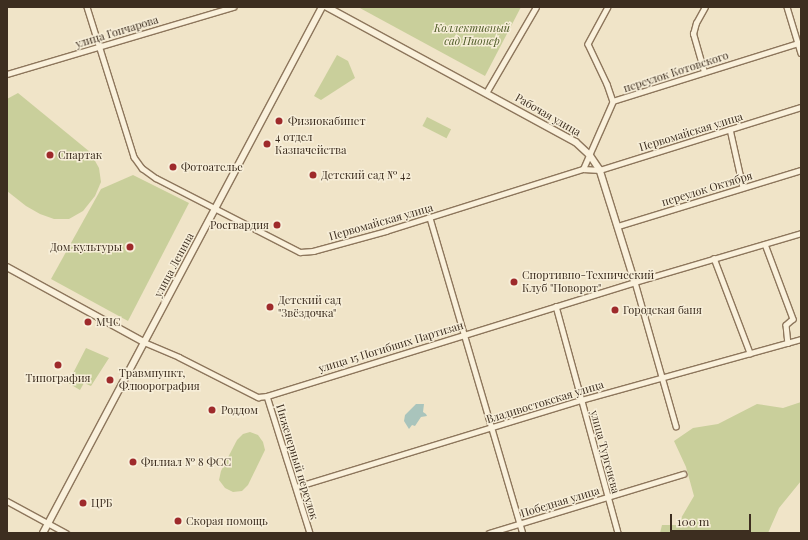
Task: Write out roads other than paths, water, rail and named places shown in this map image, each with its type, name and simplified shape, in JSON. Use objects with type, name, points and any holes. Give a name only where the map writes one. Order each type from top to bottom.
[{"type":"main road","name":"улица Ленина","points":[[43,533],[322,7]]},
{"type":"street","name":"Первомайская улица","points":[[87,7],[134,157],[142,168],[156,178],[300,252],[320,249],[430,218],[584,169],[600,170],[801,107]]},
{"type":"street","name":"улица Гончарова","points":[[7,74],[233,7]]},
{"type":"street","name":"Рабочая улица","points":[[327,7],[576,142],[590,155],[600,170],[618,226],[676,426]]},
{"type":"street","points":[[486,93],[536,7]]},
{"type":"street","name":"переулок Котовского","points":[[608,7],[588,44],[607,84],[613,101],[798,43]]},
{"type":"street","points":[[704,72],[693,34],[705,7]]},
{"type":"street","points":[[787,7],[801,53]]},
{"type":"street","points":[[584,169],[613,101]]},
{"type":"street","points":[[730,129],[743,188]]},
{"type":"street","name":"переулок Октября","points":[[618,226],[801,170]]},
{"type":"street","points":[[430,218],[523,533]]},
{"type":"street","name":"улица 15 Погибших Партизан","points":[[7,267],[144,342],[179,356],[258,397],[267,396],[556,306],[801,233]]},
{"type":"street","points":[[765,244],[793,319],[786,325],[788,343]]},
{"type":"street","points":[[714,258],[750,353]]},
{"type":"street","name":"улица Тургенева","points":[[556,306],[618,533]]},
{"type":"street","name":"Владивостокская улица","points":[[296,487],[581,400],[801,339]]},
{"type":"street","name":"Инженерный переулок","points":[[267,396],[310,533]]},
{"type":"street","name":"Победная улица","points":[[488,533],[683,474]]},
{"type":"street","points":[[7,502],[66,533]]},
{"type":"water","points":[[416,404],[424,404],[423,412],[427,416],[421,417],[415,426],[412,425],[409,429],[404,421],[405,415]]},
{"type":"place","name":"Физиокабинет","points":[[279,121]]},
{"type":"place","name":"4 отдел Казначейства","points":[[267,144]]},
{"type":"place","name":"Спартак","points":[[50,155]]},
{"type":"place","name":"Фотоателье","points":[[173,167]]},
{"type":"place","name":"Детский сад № 42","points":[[313,175]]},
{"type":"place","name":"Росгвардия","points":[[277,225]]},
{"type":"place","name":"Дом культуры","points":[[130,247]]},
{"type":"place","name":"Спортивно-Технический Клуб \"Поворот\"","points":[[514,282]]},
{"type":"place","name":"Детский сад \"Звёздочка\"","points":[[270,307]]},
{"type":"place","name":"Городская баня","points":[[615,310]]},
{"type":"place","name":"МЧС","points":[[88,322]]},
{"type":"place","name":"Типография","points":[[58,365]]},
{"type":"place","name":"Травмпункт, Флюорография","points":[[110,380]]},
{"type":"place","name":"Роддом","points":[[212,410]]},
{"type":"place","name":"Филиал № 8 ФСС","points":[[133,462]]},
{"type":"place","name":"ЦРБ","points":[[83,503]]},
{"type":"place","name":"Скорая помощь","points":[[178,521]]},
{"type":"park label","name":"Коллективный сад Пионер","points":[[472,35]]}]
